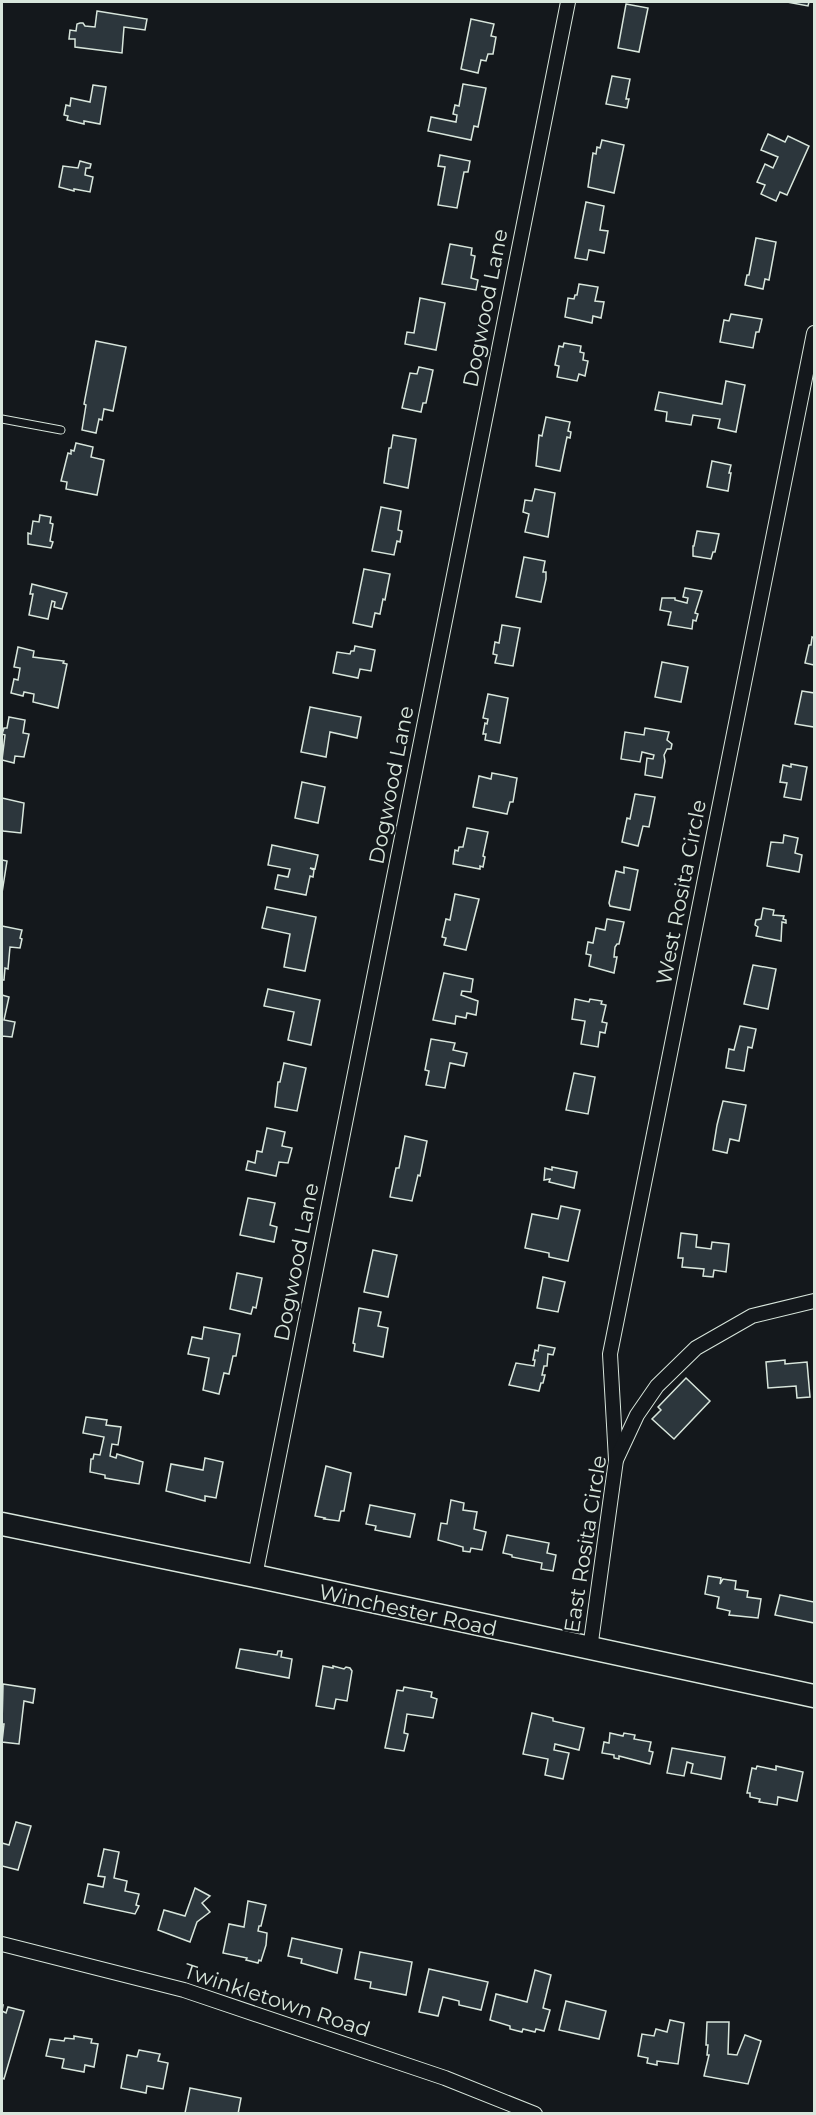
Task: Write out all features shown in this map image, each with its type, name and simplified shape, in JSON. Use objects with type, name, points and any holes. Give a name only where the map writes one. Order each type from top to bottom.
[{"type":"main road","name":"Winchester Road","points":[[2,1524],[814,1696]]},
{"type":"street","name":"Dogwood Lane","points":[[255,1576],[568,2]]},
{"type":"street","name":"West Rosita Circle","points":[[616,1460],[610,1354],[814,333]]},
{"type":"street","name":"East Rosita Circle","points":[[590,1649],[616,1460],[637,1415],[657,1386],[696,1348],[752,1316],[814,1300]]},
{"type":"street","name":"Twinkletown Road","points":[[2,1944],[184,1990],[445,2078],[535,2114]]},
{"type":"lane","points":[[2,419],[61,430]]},
{"type":"building","points":[[787,2],[809,2],[808,6]]},
{"type":"building","points":[[626,4],[648,8],[639,52],[618,48]]},
{"type":"building","points":[[97,11],[147,19],[145,30],[124,27],[122,53],[75,47],[75,39],[69,39],[70,30],[76,31],[77,24],[80,23],[95,27]]},
{"type":"building","points":[[471,19],[494,24],[491,36],[496,37],[493,54],[488,54],[486,61],[481,60],[478,73],[461,69]]},
{"type":"building","points":[[612,76],[630,79],[626,99],[629,99],[627,108],[606,104]]},
{"type":"building","points":[[463,84],[486,88],[478,127],[474,126],[471,140],[428,131],[431,117],[456,122],[457,115],[453,114],[455,105],[459,106]]},
{"type":"building","points":[[93,85],[106,87],[100,124],[84,121],[84,124],[67,120],[68,116],[64,115],[66,105],[70,106],[71,98],[90,102]]},
{"type":"building","points":[[768,134],[785,142],[788,136],[809,146],[787,195],[780,192],[776,201],[761,194],[765,185],[757,182],[765,164],[773,168],[778,157],[761,150]]},
{"type":"building","points":[[602,140],[624,145],[614,193],[588,187],[593,153],[596,154],[597,147],[600,148]]},
{"type":"building","points":[[440,155],[470,161],[468,172],[464,172],[457,208],[438,205],[445,167],[438,166]]},
{"type":"building","points":[[80,161],[91,164],[90,168],[86,168],[85,175],[93,177],[90,192],[59,187],[63,166],[78,168]]},
{"type":"building","points":[[586,202],[604,206],[600,230],[608,231],[604,253],[589,250],[587,260],[575,258]]},
{"type":"building","points":[[756,238],[776,242],[769,280],[765,279],[763,289],[745,285]]},
{"type":"building","points":[[450,244],[472,248],[471,255],[475,256],[471,278],[478,280],[476,290],[442,284]]},
{"type":"building","points":[[579,284],[598,287],[595,301],[604,302],[601,318],[593,316],[592,323],[565,317],[568,298],[574,299]]},
{"type":"building","points":[[420,298],[445,303],[436,350],[405,344],[407,332],[414,333]]},
{"type":"building","points":[[731,314],[762,319],[759,332],[756,332],[753,348],[720,342],[724,320],[729,321]]},
{"type":"building","points":[[96,341],[126,347],[113,411],[104,409],[96,433],[82,430],[86,405],[84,404]]},
{"type":"building","points":[[564,343],[581,346],[580,352],[584,353],[583,360],[588,361],[585,376],[579,374],[577,381],[557,377],[559,366],[555,365],[559,346],[563,347]]},
{"type":"building","points":[[419,367],[433,370],[426,403],[423,403],[421,412],[402,408],[410,373],[417,374]]},
{"type":"building","points":[[726,381],[745,385],[736,432],[718,428],[720,419],[693,415],[691,425],[666,421],[667,412],[655,410],[659,392],[722,404]]},
{"type":"building","points":[[546,417],[570,422],[568,431],[571,432],[570,438],[567,437],[560,471],[536,466],[539,435],[542,436]]},
{"type":"building","points":[[393,435],[416,439],[408,488],[384,483]]},
{"type":"building","points":[[76,443],[93,447],[91,457],[104,460],[97,495],[66,489],[67,482],[61,481],[68,453],[71,454],[71,450],[74,451]]},
{"type":"building","points":[[712,461],[731,465],[728,491],[707,487]]},
{"type":"building","points":[[535,489],[555,493],[548,537],[525,532],[529,514],[523,512],[525,500],[532,501]]},
{"type":"building","points":[[381,507],[401,511],[398,530],[402,531],[394,555],[372,551]]},
{"type":"building","points":[[40,515],[51,517],[50,523],[53,524],[50,541],[53,542],[51,548],[28,544],[28,533],[31,534],[33,521],[39,522]]},
{"type":"building","points":[[697,531],[719,534],[711,559],[693,556]]},
{"type":"building","points":[[524,557],[545,561],[543,572],[546,572],[546,579],[541,602],[516,597]]},
{"type":"building","points":[[364,569],[390,574],[385,600],[383,599],[380,614],[375,613],[372,627],[353,623]]},
{"type":"building","points":[[32,584],[67,593],[62,609],[54,607],[55,602],[52,601],[48,619],[29,615],[33,594],[30,594]]},
{"type":"building","points":[[685,588],[702,591],[695,613],[698,614],[696,621],[693,620],[692,629],[668,625],[671,612],[660,610],[662,598],[675,598],[675,600],[687,603],[688,598],[683,597]]},
{"type":"building","points":[[502,625],[520,628],[513,666],[495,663],[497,655],[493,654],[495,642],[499,643]]},
{"type":"building","points":[[812,637],[814,638],[814,665],[805,663]]},
{"type":"building","points":[[355,646],[375,650],[371,671],[360,669],[358,678],[333,673],[337,652],[350,654],[354,651]]},
{"type":"building","points":[[18,647],[34,651],[33,657],[64,661],[63,663],[67,664],[58,708],[33,702],[34,694],[24,692],[23,696],[11,693],[14,679],[18,680],[20,668],[14,667]]},
{"type":"building","points":[[662,662],[688,667],[681,702],[655,697]]},
{"type":"building","points":[[802,691],[814,693],[814,727],[795,724]]},
{"type":"building","points":[[488,694],[508,698],[500,743],[485,740],[486,734],[483,734],[488,719],[483,718]]},
{"type":"building","points":[[310,707],[361,717],[357,738],[330,732],[326,757],[301,752]]},
{"type":"building","points":[[9,717],[25,720],[23,733],[29,734],[24,757],[15,756],[14,763],[2,760],[5,735],[2,734],[4,728],[7,728]]},
{"type":"building","points":[[645,728],[669,732],[667,740],[672,744],[671,749],[667,749],[664,755],[662,778],[645,775],[647,758],[653,759],[654,755],[642,752],[640,762],[621,759],[625,732],[644,735]]},
{"type":"building","points":[[791,764],[807,767],[801,800],[784,797],[787,783],[780,782],[783,765],[791,767]]},
{"type":"building","points":[[492,773],[517,778],[513,802],[510,802],[507,814],[473,807],[479,776],[491,779]]},
{"type":"building","points":[[302,782],[325,787],[318,823],[295,818]]},
{"type":"building","points":[[635,794],[655,797],[649,827],[643,826],[638,846],[622,842]]},
{"type":"building","points":[[2,798],[24,803],[21,833],[3,831]]},
{"type":"building","points":[[467,828],[488,832],[483,867],[480,866],[480,869],[453,864],[455,850],[458,851],[459,847],[463,847]]},
{"type":"building","points":[[784,835],[798,838],[795,853],[802,855],[799,872],[767,866],[771,842],[783,843]]},
{"type":"building","points":[[272,845],[318,855],[315,869],[310,868],[314,870],[313,877],[310,876],[306,895],[275,889],[278,875],[288,877],[290,869],[268,865]]},
{"type":"building","points":[[2,860],[7,861],[2,893]]},
{"type":"building","points":[[624,867],[638,870],[630,910],[610,906],[609,903],[616,871],[624,873]]},
{"type":"building","points":[[455,894],[479,899],[466,950],[444,945],[446,938],[442,937],[446,919],[450,920]]},
{"type":"building","points":[[267,907],[316,917],[305,971],[284,967],[290,934],[262,928]]},
{"type":"building","points":[[763,908],[774,910],[773,915],[784,916],[786,923],[782,922],[781,941],[756,936],[758,927],[755,925],[756,920],[761,919]]},
{"type":"building","points":[[607,919],[624,922],[619,944],[615,947],[614,957],[617,957],[614,973],[589,966],[591,955],[586,954],[588,942],[593,943],[596,928],[605,930]]},
{"type":"building","points":[[2,926],[22,930],[20,948],[10,947],[8,969],[5,968],[4,980],[2,980]]},
{"type":"building","points":[[753,965],[776,969],[768,1009],[744,1004]]},
{"type":"building","points":[[444,973],[473,979],[471,992],[462,991],[461,995],[478,1001],[476,1015],[467,1013],[466,1018],[456,1016],[455,1024],[433,1020]]},
{"type":"building","points":[[268,989],[320,1000],[311,1045],[288,1040],[294,1012],[264,1006]]},
{"type":"building","points":[[2,995],[9,997],[4,1020],[15,1022],[12,1037],[2,1036]]},
{"type":"building","points":[[575,999],[589,1002],[590,999],[602,1001],[601,1004],[606,1005],[602,1022],[607,1023],[605,1033],[600,1032],[598,1047],[581,1044],[585,1021],[572,1019]]},
{"type":"building","points":[[740,1026],[756,1029],[752,1048],[748,1047],[744,1071],[726,1068],[729,1049],[734,1050]]},
{"type":"building","points":[[431,1039],[455,1043],[453,1050],[467,1053],[464,1066],[450,1063],[445,1088],[426,1085],[429,1071],[425,1070]]},
{"type":"building","points":[[284,1063],[306,1068],[297,1111],[275,1107],[278,1082],[280,1082]]},
{"type":"building","points":[[574,1073],[595,1077],[588,1114],[566,1110]]},
{"type":"building","points":[[723,1101],[746,1105],[739,1141],[730,1139],[727,1153],[713,1150]]},
{"type":"building","points":[[267,1128],[285,1132],[282,1146],[292,1148],[288,1163],[279,1162],[276,1176],[246,1170],[248,1161],[255,1163],[257,1151],[262,1152]]},
{"type":"building","points":[[405,1136],[427,1141],[412,1201],[390,1197],[396,1168],[399,1168]]},
{"type":"building","points":[[552,1167],[577,1172],[574,1188],[549,1182],[550,1179],[544,1180],[545,1168],[552,1170]]},
{"type":"building","points":[[248,1198],[275,1203],[270,1225],[277,1227],[274,1242],[240,1235]]},
{"type":"building","points":[[561,1206],[580,1210],[568,1261],[549,1257],[549,1253],[525,1248],[532,1214],[558,1219]]},
{"type":"building","points":[[681,1233],[697,1235],[696,1247],[711,1249],[712,1242],[729,1244],[726,1272],[714,1270],[713,1277],[703,1276],[704,1269],[682,1267],[683,1258],[678,1258]]},
{"type":"building","points":[[373,1250],[397,1255],[388,1297],[364,1292]]},
{"type":"building","points":[[237,1273],[262,1278],[256,1308],[253,1307],[251,1314],[230,1309]]},
{"type":"building","points":[[543,1277],[565,1282],[558,1312],[537,1308]]},
{"type":"building","points":[[359,1308],[381,1312],[378,1326],[388,1328],[383,1357],[354,1351],[355,1344],[353,1343]]},
{"type":"building","points":[[204,1327],[240,1334],[236,1356],[233,1356],[229,1374],[224,1373],[219,1394],[203,1390],[209,1358],[188,1354],[192,1337],[202,1339]]},
{"type":"building","points":[[539,1345],[555,1348],[553,1355],[548,1354],[547,1366],[544,1366],[542,1375],[545,1375],[539,1391],[509,1385],[516,1363],[534,1366],[535,1350],[538,1351]]},
{"type":"building","points":[[785,1360],[785,1364],[807,1362],[810,1397],[797,1398],[796,1386],[768,1388],[766,1362]]},
{"type":"building","points":[[686,1378],[710,1401],[674,1439],[652,1419],[661,1410],[658,1407]]},
{"type":"building","points":[[86,1417],[107,1420],[106,1425],[121,1427],[118,1445],[112,1444],[110,1456],[116,1458],[117,1454],[143,1462],[139,1484],[105,1478],[105,1475],[90,1472],[91,1459],[94,1454],[100,1455],[104,1437],[83,1433]]},
{"type":"building","points":[[205,1458],[223,1462],[216,1498],[205,1496],[205,1501],[166,1491],[171,1464],[203,1470]]},
{"type":"building","points":[[326,1466],[351,1473],[344,1511],[341,1511],[339,1521],[315,1516]]},
{"type":"building","points":[[451,1500],[464,1503],[463,1510],[477,1512],[474,1529],[486,1532],[482,1550],[471,1548],[470,1552],[463,1551],[463,1547],[438,1540],[441,1523],[447,1524]]},
{"type":"building","points":[[370,1505],[415,1514],[410,1537],[375,1530],[376,1526],[366,1524]]},
{"type":"building","points":[[507,1535],[549,1543],[547,1553],[556,1555],[553,1571],[541,1569],[542,1563],[503,1553]]},
{"type":"building","points":[[708,1576],[721,1578],[720,1584],[723,1579],[736,1581],[735,1589],[748,1591],[747,1597],[761,1599],[758,1618],[729,1615],[730,1611],[717,1608],[719,1597],[705,1594]]},
{"type":"building","points":[[780,1595],[814,1602],[814,1623],[775,1615]]},
{"type":"building","points":[[240,1649],[277,1655],[278,1651],[282,1651],[281,1657],[292,1659],[289,1678],[236,1668]]},
{"type":"building","points":[[323,1666],[344,1669],[346,1667],[352,1671],[347,1701],[336,1699],[334,1709],[316,1706]]},
{"type":"building","points":[[3,1684],[35,1689],[33,1703],[24,1701],[19,1744],[2,1742]]},
{"type":"building","points":[[404,1687],[432,1692],[431,1697],[437,1699],[433,1718],[407,1714],[404,1733],[408,1734],[404,1751],[385,1748],[397,1690],[403,1691]]},
{"type":"building","points":[[532,1713],[553,1718],[553,1721],[584,1728],[579,1750],[555,1744],[554,1750],[569,1753],[563,1779],[545,1775],[548,1759],[523,1754]]},
{"type":"building","points":[[610,1733],[623,1736],[624,1733],[635,1735],[634,1739],[651,1742],[649,1751],[653,1752],[650,1764],[619,1756],[619,1759],[614,1758],[614,1755],[602,1753],[604,1742],[609,1743]]},
{"type":"building","points":[[672,1748],[725,1757],[721,1779],[691,1773],[693,1764],[687,1762],[684,1776],[667,1773]]},
{"type":"building","points":[[757,1766],[776,1770],[776,1766],[803,1772],[797,1801],[778,1797],[777,1805],[759,1802],[760,1799],[750,1797],[750,1793],[747,1793],[752,1768],[756,1769]]},
{"type":"building","points":[[16,1822],[31,1826],[18,1870],[2,1866],[2,1843],[9,1845]]},
{"type":"building","points":[[104,1849],[119,1852],[114,1878],[127,1881],[125,1891],[139,1894],[136,1905],[139,1906],[135,1914],[84,1903],[88,1884],[103,1887],[105,1877],[98,1876]]},
{"type":"building","points":[[195,1888],[210,1896],[202,1903],[210,1912],[197,1922],[190,1942],[158,1930],[164,1910],[185,1916]]},
{"type":"building","points":[[248,1901],[266,1905],[258,1931],[267,1933],[266,1945],[261,1961],[259,1960],[258,1963],[223,1953],[229,1924],[244,1927]]},
{"type":"building","points":[[292,1938],[342,1949],[337,1973],[301,1963],[302,1959],[288,1956]]},
{"type":"building","points":[[360,1952],[412,1962],[406,1995],[370,1988],[371,1982],[355,1979]]},
{"type":"building","points":[[429,1969],[488,1982],[481,2010],[459,2005],[459,2001],[443,1997],[438,2016],[419,2012]]},
{"type":"building","points":[[535,1970],[551,1975],[543,2008],[550,2010],[544,2031],[536,2029],[535,2032],[523,2029],[522,2032],[490,2020],[496,1994],[527,2002]]},
{"type":"building","points":[[566,2001],[606,2011],[599,2039],[559,2030]]},
{"type":"building","points":[[8,2007],[24,2011],[4,2079],[2,2078],[2,2011],[6,2013]]},
{"type":"building","points":[[670,2020],[684,2023],[678,2064],[657,2061],[657,2065],[647,2063],[648,2058],[638,2056],[642,2034],[654,2036],[656,2029],[667,2032]]},
{"type":"building","points":[[707,2022],[729,2022],[728,2054],[737,2055],[745,2035],[761,2041],[748,2084],[704,2076],[709,2055],[707,2055],[708,2045],[706,2045]]},
{"type":"building","points":[[74,2036],[92,2039],[91,2043],[98,2044],[94,2067],[85,2065],[84,2072],[62,2068],[64,2059],[46,2056],[50,2039],[64,2041],[65,2038],[74,2039]]},
{"type":"building","points":[[139,2050],[160,2054],[158,2061],[168,2063],[163,2089],[147,2086],[146,2093],[121,2088],[127,2055],[137,2057]]},
{"type":"building","points":[[190,2088],[241,2098],[238,2114],[185,2113]]}]
